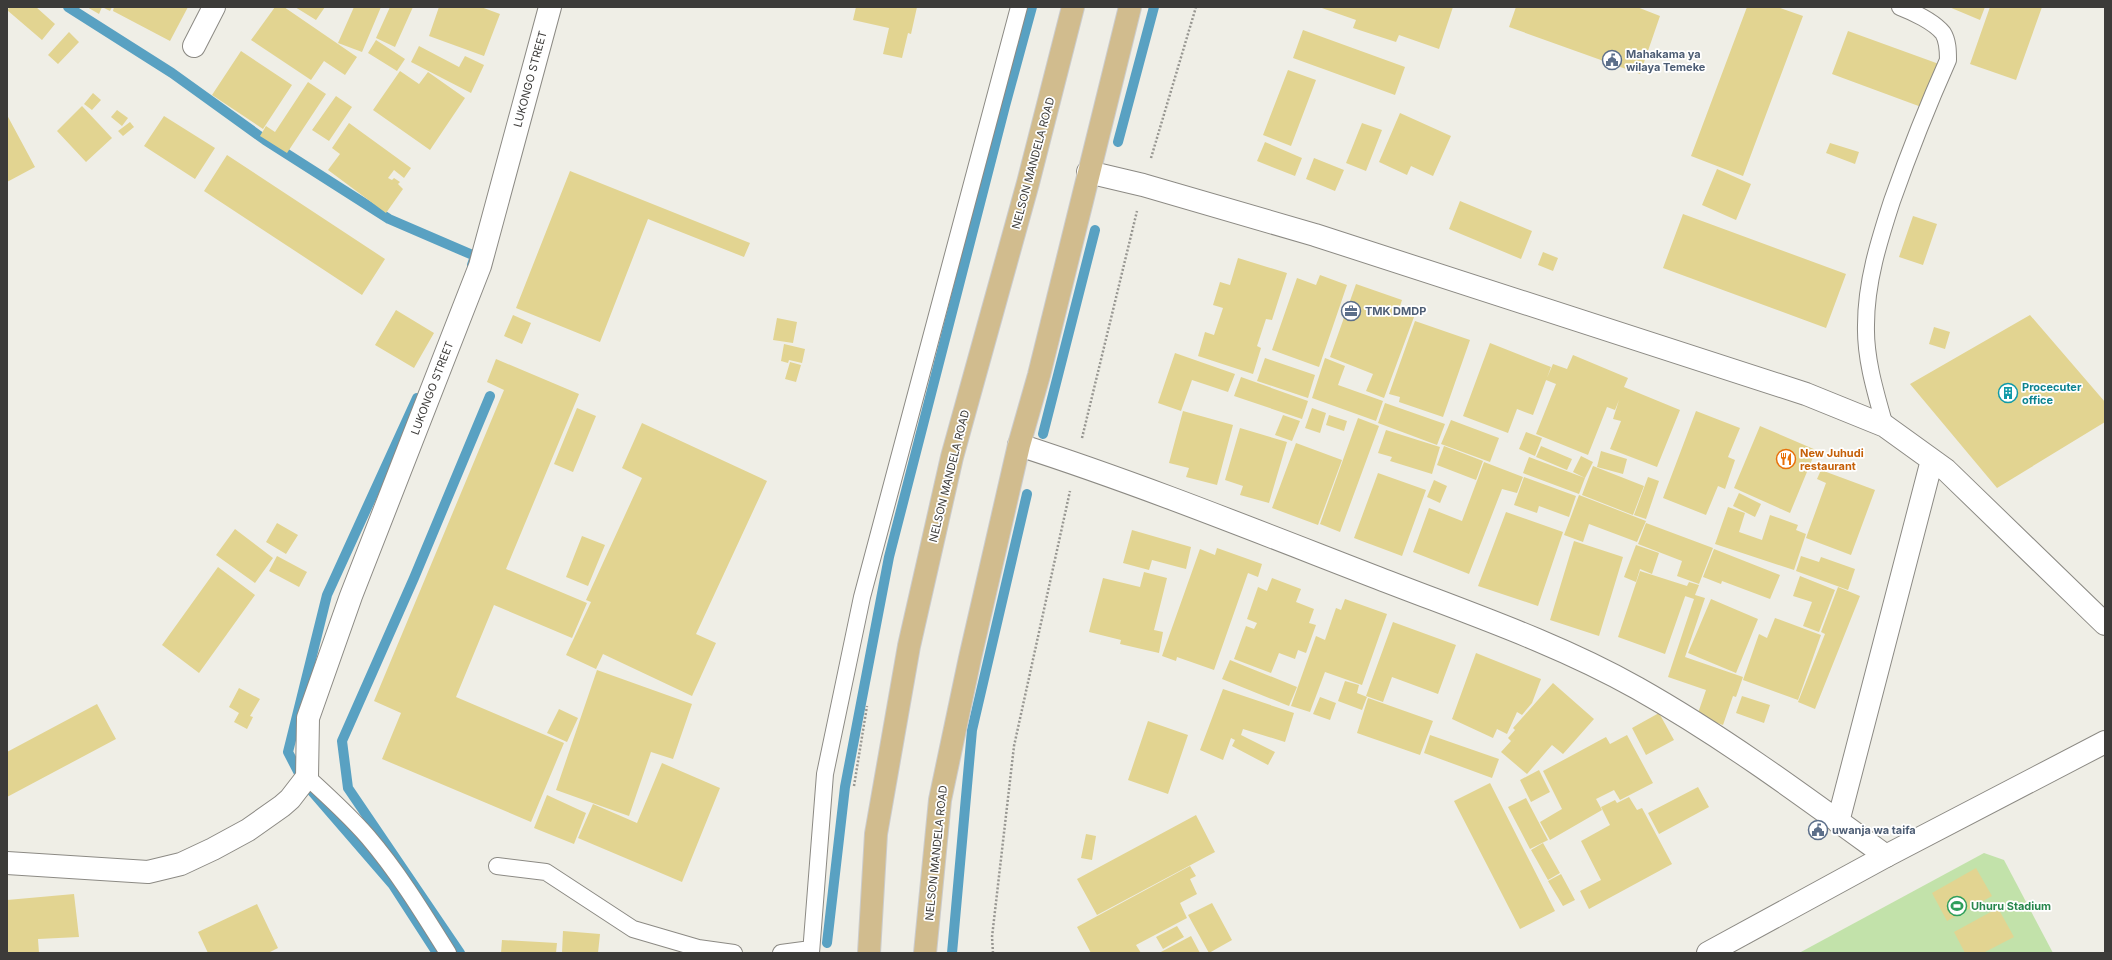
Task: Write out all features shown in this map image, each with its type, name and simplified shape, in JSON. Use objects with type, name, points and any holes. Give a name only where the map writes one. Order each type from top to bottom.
[{"type":"main road","name":"NELSON MANDELA ROAD","points":[[869,953],[876,834],[909,646],[952,457],[1028,183],[1073,7]]},
{"type":"main road","name":"NELSON MANDELA ROAD","points":[[925,953],[940,800],[970,658],[1019,445],[1039,375],[1130,7]]},
{"type":"street","points":[[194,46],[214,7]]},
{"type":"street","name":"LUKONGO STREET","points":[[307,770],[308,718],[351,596],[480,266],[550,7]]},
{"type":"street","points":[[1088,172],[1143,185],[1315,235],[1806,394],[1884,426],[1946,470],[2102,615]]},
{"type":"street","points":[[1019,445],[1084,466],[1304,549],[1523,634],[1590,664],[1637,688],[1706,729],[1886,856]]},
{"type":"street","points":[[1838,822],[1932,460]]},
{"type":"street","points":[[1708,953],[1886,856],[2105,742]]},
{"type":"street","points":[[7,863],[148,872],[181,864],[248,830],[271,814],[290,799],[307,770]]},
{"type":"lane","points":[[781,953],[811,951],[825,774],[861,605],[1019,7]]},
{"type":"lane","points":[[1884,426],[1872,380],[1866,326],[1870,284],[1877,247],[1911,146],[1948,60],[1948,46],[1943,34],[1933,24],[1900,7]]},
{"type":"lane","points":[[307,770],[369,838],[400,880],[448,953]]},
{"type":"lane","points":[[497,866],[546,872],[633,929],[698,948],[734,953]]},
{"type":"green space","name":"Uhuru Stadium","points":[[1984,853],[2004,860],[2053,953],[1799,953]]},
{"type":"building","points":[[10,7],[36,7],[55,24],[42,40],[7,10]]},
{"type":"building","points":[[87,7],[102,7],[99,14]]},
{"type":"building","points":[[102,7],[112,7],[110,11]]},
{"type":"building","points":[[114,7],[188,7],[170,41],[113,11]]},
{"type":"building","points":[[275,7],[284,7],[357,57],[345,75],[324,61],[311,80],[251,40]]},
{"type":"building","points":[[295,7],[325,7],[316,20]]},
{"type":"building","points":[[354,7],[381,7],[362,52],[338,43]]},
{"type":"building","points":[[390,7],[413,7],[395,47],[376,38]]},
{"type":"building","points":[[439,7],[481,7],[500,14],[484,56],[429,36]]},
{"type":"building","points":[[856,7],[917,7],[911,34],[908,33],[902,58],[883,54],[889,28],[853,20]]},
{"type":"building","points":[[1319,7],[1453,7],[1439,49],[1399,35],[1396,42],[1353,28],[1356,20]]},
{"type":"building","points":[[1516,7],[1637,7],[1660,16],[1640,74],[1509,27]]},
{"type":"building","points":[[1747,7],[1777,7],[1803,16],[1743,176],[1691,156]]},
{"type":"building","points":[[1949,7],[1985,7],[1980,20]]},
{"type":"building","points":[[1990,7],[2042,7],[2016,80],[1970,64]]},
{"type":"building","points":[[1303,30],[1405,67],[1395,95],[1293,58]]},
{"type":"building","points":[[1848,31],[1939,64],[1924,108],[1832,74]]},
{"type":"building","points":[[69,32],[79,42],[58,64],[48,55]]},
{"type":"building","points":[[376,40],[405,59],[397,71],[368,53]]},
{"type":"building","points":[[419,46],[459,67],[465,56],[484,65],[471,93],[411,62]]},
{"type":"building","points":[[241,51],[292,85],[263,129],[212,95]]},
{"type":"building","points":[[1288,70],[1316,80],[1291,146],[1263,135]]},
{"type":"building","points":[[400,71],[419,84],[428,72],[465,98],[430,150],[373,110]]},
{"type":"building","points":[[308,82],[326,94],[287,153],[260,136],[266,126],[275,132]]},
{"type":"building","points":[[93,93],[101,100],[92,110],[84,104]]},
{"type":"building","points":[[336,96],[352,107],[329,141],[312,130]]},
{"type":"building","points":[[82,106],[112,138],[86,162],[57,131]]},
{"type":"building","points":[[117,110],[128,118],[122,126],[111,117]]},
{"type":"building","points":[[1400,113],[1451,136],[1433,176],[1411,166],[1407,175],[1379,162]]},
{"type":"building","points":[[7,115],[35,167],[7,182]]},
{"type":"building","points":[[164,116],[215,148],[195,179],[144,146]]},
{"type":"building","points":[[130,122],[134,127],[123,136],[118,131]]},
{"type":"building","points":[[349,123],[411,168],[404,178],[394,170],[388,178],[392,180],[394,178],[400,182],[398,184],[403,189],[386,213],[328,170],[340,154],[332,148]]},
{"type":"building","points":[[1362,123],[1382,130],[1366,171],[1346,163]]},
{"type":"building","points":[[1265,142],[1302,158],[1295,176],[1257,161]]},
{"type":"building","points":[[1830,143],[1859,152],[1855,164],[1826,153]]},
{"type":"building","points":[[227,155],[385,259],[362,295],[204,191]]},
{"type":"building","points":[[1314,158],[1344,170],[1335,191],[1306,179]]},
{"type":"building","points":[[1717,169],[1751,184],[1736,220],[1702,205]]},
{"type":"building","points":[[570,171],[750,243],[744,257],[648,219],[600,342],[516,308]]},
{"type":"building","points":[[1460,201],[1532,231],[1521,259],[1449,229]]},
{"type":"building","points":[[1683,214],[1846,274],[1826,328],[1663,268]]},
{"type":"building","points":[[1913,216],[1937,224],[1923,265],[1899,257]]},
{"type":"building","points":[[1543,252],[1558,258],[1553,271],[1538,265]]},
{"type":"building","points":[[1238,258],[1287,273],[1272,320],[1266,319],[1257,346],[1261,348],[1253,374],[1198,356],[1205,332],[1214,335],[1223,308],[1213,305],[1220,282],[1230,285]]},
{"type":"building","points":[[1320,275],[1347,285],[1319,367],[1272,350],[1297,278],[1316,285]]},
{"type":"building","points":[[1356,284],[1402,300],[1398,312],[1414,317],[1384,398],[1366,391],[1373,374],[1330,357]]},
{"type":"building","points":[[396,310],[434,333],[414,368],[375,345]]},
{"type":"building","points":[[513,315],[531,323],[522,344],[504,336]]},
{"type":"building","name":"Procecuter office","points":[[2030,315],[2105,402],[2105,422],[1997,488],[1910,384]]},
{"type":"building","points":[[777,318],[797,322],[793,343],[773,340]]},
{"type":"building","points":[[1415,321],[1470,340],[1443,417],[1399,402],[1400,397],[1389,394]]},
{"type":"building","points":[[1934,327],[1950,332],[1945,349],[1929,344]]},
{"type":"building","points":[[1490,343],[1551,367],[1533,415],[1517,409],[1508,433],[1463,416]]},
{"type":"building","points":[[784,344],[805,349],[802,363],[789,360],[788,363],[781,361]]},
{"type":"building","points":[[1175,353],[1235,374],[1228,392],[1192,380],[1181,411],[1158,403]]},
{"type":"building","points":[[1573,355],[1628,378],[1624,387],[1680,410],[1657,467],[1610,449],[1621,421],[1613,419],[1619,400],[1615,410],[1607,407],[1588,455],[1536,434],[1556,384],[1546,380],[1553,364],[1567,369]]},
{"type":"building","points":[[1265,358],[1315,375],[1308,398],[1257,381]]},
{"type":"building","points":[[1325,358],[1345,366],[1338,385],[1383,401],[1376,421],[1312,398]]},
{"type":"building","points":[[496,359],[579,394],[506,569],[587,603],[572,638],[494,605],[456,697],[564,743],[531,822],[382,759],[401,713],[374,701],[504,390],[487,382]]},
{"type":"building","points":[[790,362],[801,365],[796,382],[785,379]]},
{"type":"building","points":[[1241,377],[1308,401],[1302,419],[1234,396]]},
{"type":"building","points":[[1385,403],[1445,424],[1437,445],[1378,423]]},
{"type":"building","points":[[577,408],[596,416],[573,472],[554,464]]},
{"type":"building","points":[[1312,408],[1326,413],[1320,433],[1305,428]]},
{"type":"building","points":[[1183,411],[1233,425],[1217,485],[1186,477],[1189,468],[1169,463]]},
{"type":"building","points":[[1696,411],[1740,428],[1728,457],[1735,460],[1725,489],[1718,486],[1706,515],[1663,498]]},
{"type":"building","points":[[1283,415],[1300,421],[1292,441],[1275,435]]},
{"type":"building","points":[[1329,415],[1347,421],[1344,431],[1326,425]]},
{"type":"building","points":[[1358,418],[1379,426],[1340,532],[1320,524]]},
{"type":"building","points":[[1451,420],[1499,438],[1490,462],[1441,444]]},
{"type":"building","points":[[642,423],[767,481],[696,634],[716,643],[692,696],[603,654],[596,669],[566,655],[591,602],[586,600],[642,478],[622,468]]},
{"type":"building","points":[[1760,426],[1816,450],[1790,513],[1734,488]]},
{"type":"building","points":[[1240,428],[1287,442],[1269,503],[1240,495],[1243,486],[1225,480]]},
{"type":"building","points":[[1386,430],[1440,447],[1432,474],[1390,461],[1392,457],[1378,453]]},
{"type":"building","points":[[1526,432],[1542,438],[1535,456],[1519,449]]},
{"type":"building","points":[[1296,443],[1342,460],[1318,525],[1272,508]]},
{"type":"building","points":[[1444,446],[1483,461],[1476,480],[1437,465]]},
{"type":"building","points":[[1541,446],[1572,459],[1567,470],[1536,457]]},
{"type":"building","points":[[1601,451],[1627,459],[1623,474],[1597,467]]},
{"type":"building","points":[[1581,456],[1593,462],[1585,478],[1573,472]]},
{"type":"building","points":[[1529,457],[1585,478],[1579,494],[1523,473]]},
{"type":"building","points":[[1484,462],[1523,477],[1517,493],[1502,489],[1469,574],[1413,552],[1429,508],[1462,521]]},
{"type":"building","points":[[1593,466],[1644,486],[1633,515],[1582,495]]},
{"type":"building","points":[[1821,470],[1875,490],[1851,555],[1806,538],[1826,483],[1817,479]]},
{"type":"building","points":[[1378,473],[1426,490],[1402,556],[1354,538]]},
{"type":"building","points":[[1524,477],[1576,496],[1569,517],[1539,506],[1537,513],[1514,505]]},
{"type":"building","points":[[1648,477],[1659,481],[1646,519],[1634,515]]},
{"type":"building","points":[[1434,480],[1447,486],[1440,503],[1427,497]]},
{"type":"building","points":[[1739,493],[1761,504],[1755,517],[1733,506]]},
{"type":"building","points":[[1579,495],[1646,521],[1637,542],[1589,524],[1583,542],[1564,535]]},
{"type":"building","points":[[1728,507],[1745,513],[1739,532],[1762,540],[1770,515],[1798,525],[1796,530],[1806,534],[1794,570],[1715,544]]},
{"type":"building","points":[[1506,512],[1563,532],[1538,606],[1478,586]]},
{"type":"building","points":[[277,523],[298,535],[286,554],[266,542]]},
{"type":"building","points":[[1646,523],[1713,548],[1699,584],[1677,576],[1682,561],[1638,544]]},
{"type":"building","points":[[235,529],[273,558],[255,583],[216,555]]},
{"type":"building","points":[[1132,530],[1191,547],[1186,569],[1152,560],[1149,570],[1123,563]]},
{"type":"building","points":[[582,536],[605,545],[588,586],[566,577]]},
{"type":"building","points":[[1574,541],[1623,557],[1599,636],[1550,620]]},
{"type":"building","points":[[1636,545],[1659,553],[1652,574],[1640,569],[1636,582],[1624,577]]},
{"type":"building","points":[[1217,548],[1262,564],[1258,577],[1248,573],[1214,670],[1177,657],[1176,661],[1162,656],[1200,549],[1215,555]]},
{"type":"building","points":[[1714,549],[1780,575],[1770,599],[1722,581],[1721,584],[1703,577]]},
{"type":"building","points":[[277,556],[307,572],[299,587],[269,571]]},
{"type":"building","points":[[1801,556],[1819,562],[1821,557],[1855,569],[1848,590],[1796,571]]},
{"type":"building","points":[[218,567],[255,595],[199,673],[162,645]]},
{"type":"building","points":[[1640,571],[1687,586],[1689,582],[1699,585],[1695,595],[1705,598],[1685,657],[1743,677],[1736,697],[1733,696],[1723,725],[1697,716],[1706,690],[1668,677],[1694,599],[1685,596],[1665,654],[1618,637]]},
{"type":"building","points":[[1144,572],[1167,578],[1154,630],[1163,632],[1159,653],[1120,644],[1121,640],[1089,632],[1103,578],[1140,587]]},
{"type":"building","points":[[1800,576],[1835,590],[1819,632],[1803,626],[1812,602],[1793,596]]},
{"type":"building","points":[[1272,578],[1301,589],[1296,602],[1314,609],[1309,623],[1316,625],[1306,653],[1298,650],[1295,659],[1279,653],[1271,673],[1234,659],[1246,626],[1254,629],[1257,623],[1247,619],[1258,587],[1267,591]]},
{"type":"building","points":[[1838,587],[1860,596],[1815,709],[1798,702],[1825,634],[1821,632]]},
{"type":"building","points":[[1345,599],[1387,614],[1362,685],[1325,672],[1310,712],[1291,706],[1316,636],[1325,640],[1336,608],[1341,610]]},
{"type":"building","points":[[1711,599],[1758,619],[1736,673],[1688,653]]},
{"type":"building","points":[[1775,618],[1821,635],[1798,700],[1743,680],[1759,634],[1767,638]]},
{"type":"building","points":[[1393,622],[1456,645],[1438,694],[1392,677],[1383,702],[1366,696]]},
{"type":"building","points":[[1476,653],[1541,679],[1532,703],[1522,715],[1517,712],[1507,734],[1497,729],[1493,738],[1452,719]]},
{"type":"building","points":[[1230,660],[1297,687],[1289,706],[1222,679]]},
{"type":"building","points":[[597,670],[692,704],[673,759],[651,752],[629,816],[556,790]]},
{"type":"building","points":[[1345,681],[1359,685],[1357,693],[1367,697],[1362,710],[1338,701]]},
{"type":"building","points":[[1553,683],[1594,719],[1563,754],[1552,745],[1527,774],[1501,752],[1511,741],[1508,738],[1515,730],[1513,728]]},
{"type":"building","points":[[239,688],[260,699],[250,716],[253,717],[247,729],[234,722],[239,713],[229,707]]},
{"type":"building","points":[[1223,689],[1294,713],[1285,742],[1243,729],[1241,735],[1275,752],[1268,765],[1232,746],[1235,740],[1231,738],[1223,760],[1200,750]]},
{"type":"building","points":[[1742,696],[1770,705],[1764,723],[1736,713]]},
{"type":"building","points":[[1320,697],[1336,703],[1330,720],[1313,714]]},
{"type":"building","points":[[1368,698],[1433,721],[1420,755],[1357,733]]},
{"type":"building","points":[[97,704],[116,739],[7,797],[7,752]]},
{"type":"building","points":[[559,709],[578,718],[567,742],[547,733]]},
{"type":"building","points":[[1659,713],[1674,740],[1646,755],[1632,728]]},
{"type":"building","points":[[1148,721],[1188,735],[1168,794],[1128,780]]},
{"type":"building","points":[[1430,735],[1499,759],[1492,778],[1424,753]]},
{"type":"building","points":[[1627,735],[1653,783],[1620,800],[1614,790],[1596,799],[1602,810],[1550,840],[1540,822],[1562,809],[1543,771],[1606,737],[1610,744]]},
{"type":"building","points":[[662,763],[720,788],[682,882],[578,838],[593,804],[637,823]]},
{"type":"building","points":[[1539,770],[1550,792],[1531,802],[1520,780]]},
{"type":"building","points":[[1490,783],[1555,911],[1520,929],[1454,801]]},
{"type":"building","points":[[1698,787],[1709,807],[1659,834],[1648,813]]},
{"type":"building","points":[[547,795],[586,813],[574,844],[534,828]]},
{"type":"building","points":[[1629,797],[1637,810],[1642,808],[1672,864],[1589,909],[1580,891],[1601,880],[1581,841],[1610,825],[1601,807],[1615,800],[1617,803]]},
{"type":"building","points":[[1526,798],[1548,840],[1530,849],[1508,807]]},
{"type":"building","points":[[1196,815],[1215,852],[1097,915],[1077,879]]},
{"type":"building","points":[[1086,834],[1096,836],[1092,860],[1081,858]]},
{"type":"building","points":[[1543,843],[1560,873],[1548,880],[1531,850]]},
{"type":"building","points":[[1190,866],[1196,876],[1190,879],[1197,894],[1180,903],[1187,918],[1136,945],[1141,953],[1091,953],[1077,927]]},
{"type":"building","points":[[1976,868],[1992,896],[1947,921],[1932,893]]},
{"type":"building","points":[[1561,874],[1575,900],[1563,906],[1548,881]]},
{"type":"building","points":[[74,894],[79,937],[38,939],[39,953],[7,953],[7,900]]},
{"type":"building","points":[[1212,903],[1232,940],[1209,953],[1188,915]]},
{"type":"building","points":[[257,904],[278,948],[268,953],[208,953],[198,932]]},
{"type":"building","points":[[1998,908],[2014,937],[1983,953],[1965,953],[1954,932]]},
{"type":"building","points":[[1177,926],[1184,937],[1163,949],[1156,937]]},
{"type":"building","points":[[563,931],[600,934],[598,953],[562,953]]},
{"type":"building","points":[[1191,936],[1200,953],[1159,953]]},
{"type":"building","points":[[502,940],[557,943],[556,953],[501,953]]},
{"type":"waterway","points":[[68,7],[172,73],[265,140],[389,219],[475,256],[472,265]]},
{"type":"waterway","points":[[827,943],[845,787],[889,557],[1005,106],[1032,7]]},
{"type":"waterway","points":[[1118,142],[1154,7]]},
{"type":"waterway","points":[[1043,434],[1095,230]]},
{"type":"waterway","points":[[460,953],[348,788],[342,741],[414,578],[490,396]]},
{"type":"waterway","points":[[417,398],[327,595],[288,752],[303,781],[393,885],[437,953]]},
{"type":"waterway","points":[[952,953],[972,730],[1027,494]]},
{"type":"place","name":"Mahakama ya wilaya Temeke","points":[[1612,60]]},
{"type":"place","name":"TMK DMDP","points":[[1351,311]]},
{"type":"place","name":"Procecuter office","points":[[2008,393]]},
{"type":"place","name":"New Juhudi restaurant","points":[[1786,459]]},
{"type":"place","name":"uwanja wa taifa","points":[[1818,830]]},
{"type":"place","name":"Uhuru Stadium","points":[[1957,906]]}]
